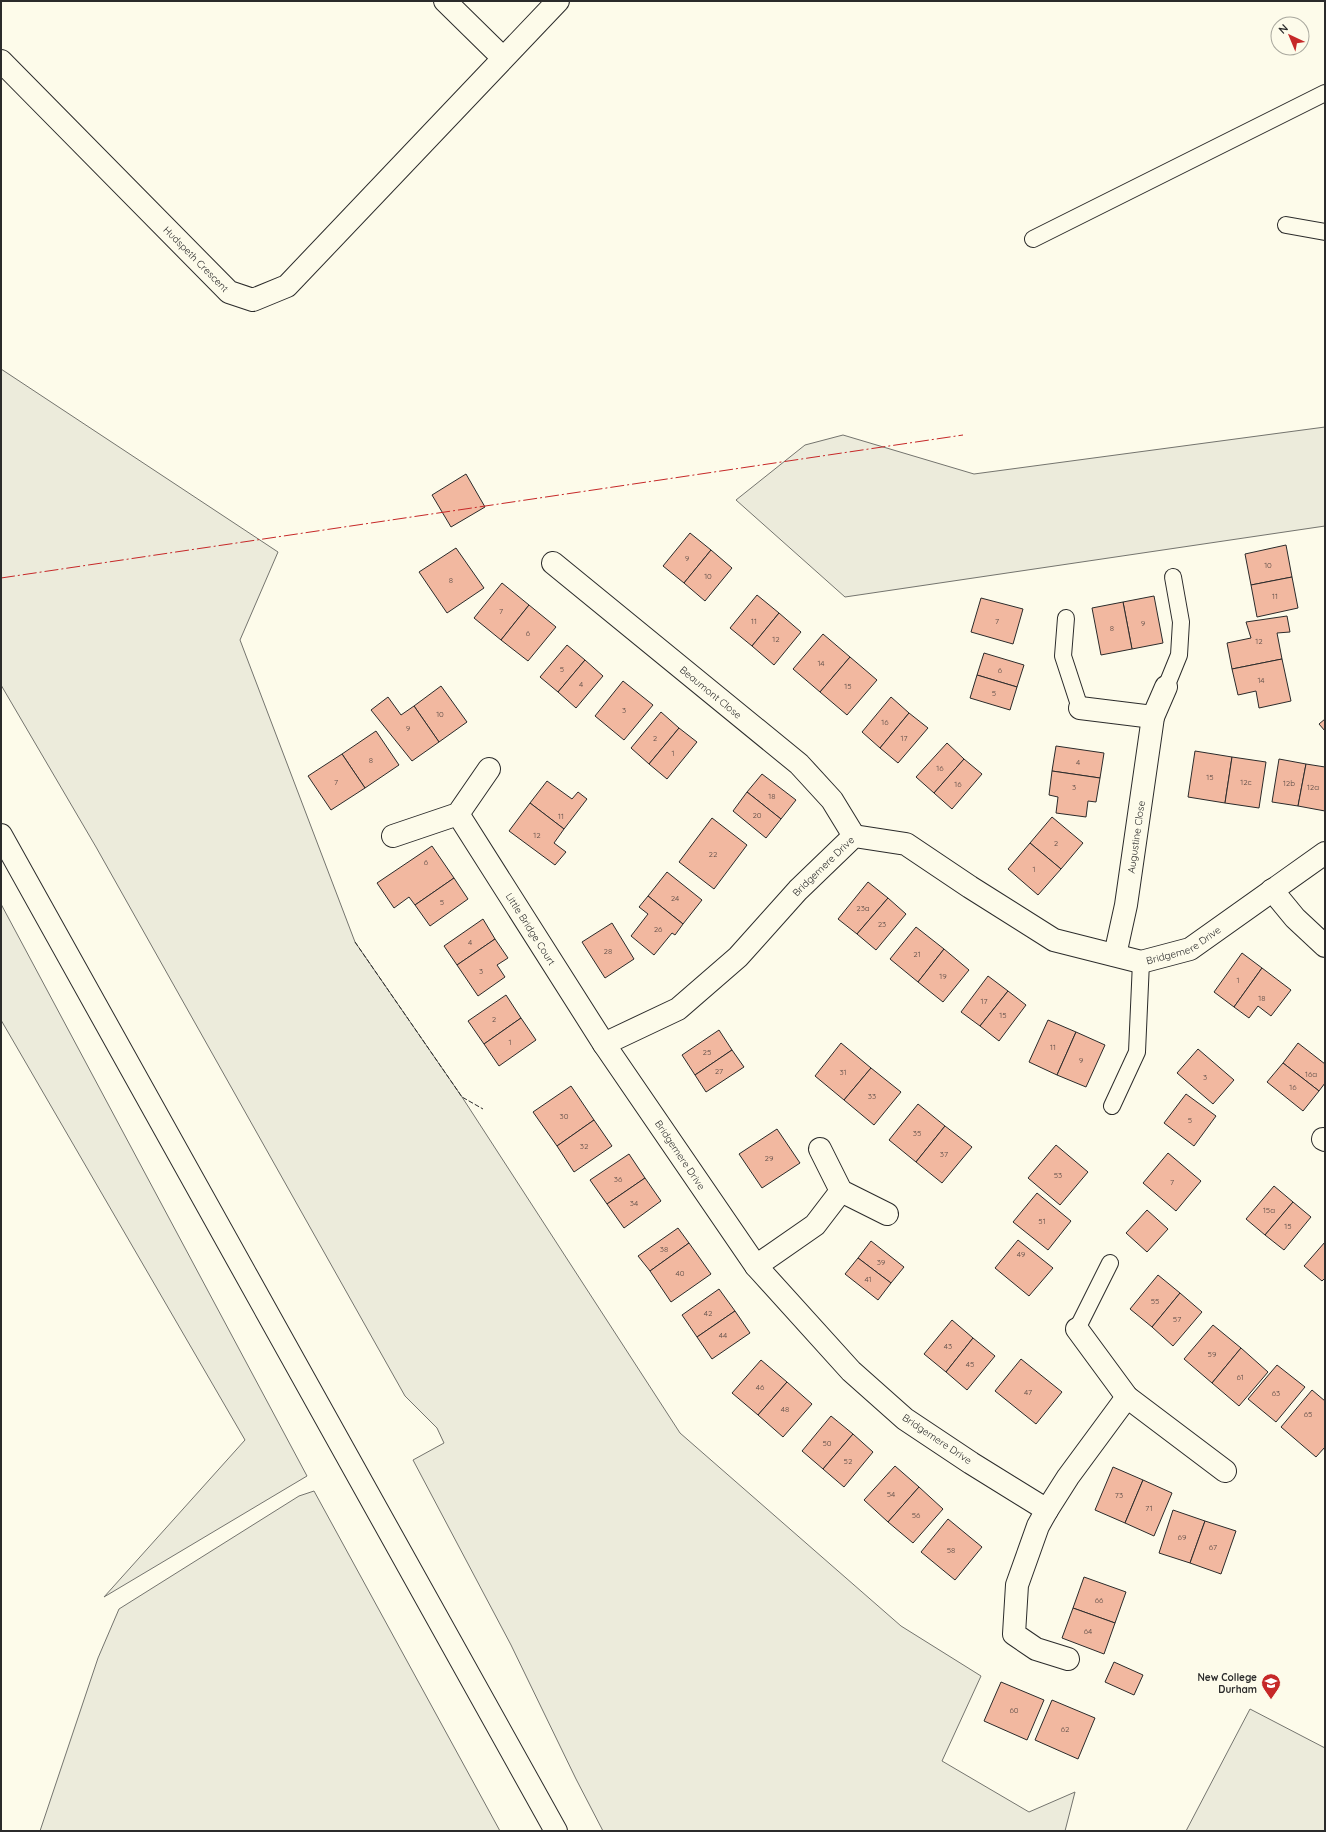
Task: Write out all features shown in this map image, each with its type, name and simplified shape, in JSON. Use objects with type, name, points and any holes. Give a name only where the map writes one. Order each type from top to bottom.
[{"type":"main road","points":[[445,1],[503,58]]},
{"type":"main road","name":"Hudspeth Crescent","points":[[1,61],[229,292],[253,300],[287,286],[558,1]]},
{"type":"main road","name":"Beaumont Close","points":[[553,563],[799,764],[832,800],[854,836]]},
{"type":"main road","name":"Augustine Close","points":[[1115,955],[1126,905],[1153,717],[1166,687]]},
{"type":"main road","points":[[1080,708],[1153,717]]},
{"type":"main road","points":[[393,836],[458,814],[489,769]]},
{"type":"main road","name":"Little Bridge Court","points":[[458,814],[604,1044]]},
{"type":"main road","points":[[1,835],[556,1831]]},
{"type":"main road","name":"Bridgemere Drive","points":[[1047,1510],[971,1463],[905,1419],[851,1370],[756,1266],[604,1044],[678,1009],[738,957],[798,890],[854,836],[906,844],[1054,940],[1141,962],[1190,949],[1325,853]]},
{"type":"main road","points":[[1272,890],[1295,918],[1325,946]]},
{"type":"main road","points":[[820,1149],[841,1191],[888,1214]]},
{"type":"main road","points":[[756,1266],[815,1224],[841,1191]]},
{"type":"main road","points":[[1077,1329],[1127,1397],[1225,1471]]},
{"type":"main road","points":[[1068,1659],[1036,1649],[1014,1634],[1017,1585],[1038,1526],[1047,1510],[1068,1477],[1127,1397]]},
{"type":"lane","points":[[1033,239],[1325,93]]},
{"type":"lane","points":[[1286,225],[1325,232]]},
{"type":"lane","points":[[1166,687],[1179,656],[1182,622],[1173,577]]},
{"type":"lane","points":[[1066,618],[1063,656],[1080,708]]},
{"type":"lane","points":[[1112,1106],[1137,1052],[1141,962]]},
{"type":"lane","points":[[1077,1329],[1110,1263]]},
{"type":"shaded area","points":[[1,369],[278,552],[240,640],[355,942],[462,1097],[680,1433],[901,1626],[981,1676],[942,1761],[1029,1812],[1075,1792],[1065,1831],[603,1831],[511,1645],[413,1460],[444,1443],[437,1428],[405,1396],[96,847],[1,685]]},
{"type":"shaded area","points":[[1325,427],[1325,526],[845,597],[736,500],[805,445],[843,435],[974,474]]},
{"type":"shaded area","points":[[1,904],[307,1476],[104,1597],[245,1440],[1,1020]]},
{"type":"shaded area","points":[[314,1491],[500,1831],[40,1831],[98,1658],[119,1609],[299,1496]]},
{"type":"shaded area","points":[[1250,1709],[1325,1748],[1325,1831],[1186,1831]]},
{"type":"building","points":[[466,474],[485,507],[451,527],[432,495]]},
{"type":"building","points":[[690,533],[711,550],[684,583],[663,566]]},
{"type":"building","points":[[1286,545],[1292,577],[1251,585],[1245,554]]},
{"type":"building","points":[[456,548],[484,588],[447,613],[419,572]]},
{"type":"building","points":[[711,550],[732,568],[705,601],[684,583]]},
{"type":"building","points":[[1292,577],[1298,608],[1257,617],[1251,585]]},
{"type":"building","points":[[502,583],[529,605],[501,640],[474,618]]},
{"type":"building","points":[[757,595],[779,613],[752,646],[730,628]]},
{"type":"building","points":[[1154,596],[1163,643],[1132,649],[1123,602]]},
{"type":"building","points":[[981,598],[1023,609],[1013,644],[971,632]]},
{"type":"building","points":[[1123,602],[1132,649],[1101,655],[1092,608]]},
{"type":"building","points":[[529,605],[556,627],[528,661],[501,640]]},
{"type":"building","points":[[779,613],[801,632],[774,665],[752,646]]},
{"type":"building","points":[[1287,616],[1290,632],[1277,633],[1282,659],[1232,669],[1227,643],[1251,638],[1246,622]]},
{"type":"building","points":[[823,634],[850,657],[820,692],[793,669]]},
{"type":"building","points":[[567,645],[585,660],[558,692],[540,677]]},
{"type":"building","points":[[984,653],[1024,665],[1017,687],[977,675]]},
{"type":"building","points":[[850,657],[877,680],[847,715],[820,692]]},
{"type":"building","points":[[1282,659],[1291,701],[1259,708],[1256,691],[1238,695],[1232,669]]},
{"type":"building","points":[[585,660],[603,676],[576,708],[558,692]]},
{"type":"building","points":[[977,675],[1017,687],[1010,710],[970,698]]},
{"type":"building","points":[[623,681],[653,705],[624,740],[595,716]]},
{"type":"building","points":[[441,686],[467,722],[439,742],[414,706]]},
{"type":"building","points":[[388,697],[401,715],[414,706],[439,742],[412,761],[371,710]]},
{"type":"building","points":[[891,697],[909,713],[880,748],[862,732]]},
{"type":"building","points":[[661,712],[679,728],[649,764],[631,748]]},
{"type":"building","points":[[909,713],[928,728],[898,763],[880,748]]},
{"type":"building","points":[[1325,719],[1325,731],[1319,724]]},
{"type":"building","points":[[679,728],[697,742],[667,779],[649,764]]},
{"type":"building","points":[[376,731],[399,765],[365,788],[342,754]]},
{"type":"building","points":[[947,743],[964,759],[934,793],[916,777]]},
{"type":"building","points":[[1056,746],[1104,753],[1100,778],[1052,771]]},
{"type":"building","points":[[1195,751],[1232,757],[1225,803],[1188,797]]},
{"type":"building","points":[[342,754],[365,788],[331,810],[308,776]]},
{"type":"building","points":[[1232,757],[1266,762],[1259,808],[1225,803]]},
{"type":"building","points":[[964,759],[982,774],[952,809],[934,793]]},
{"type":"building","points":[[1279,759],[1306,764],[1298,806],[1272,802]]},
{"type":"building","points":[[1306,764],[1325,767],[1325,811],[1298,806]]},
{"type":"building","points":[[1052,771],[1100,778],[1096,802],[1088,801],[1086,817],[1056,813],[1058,797],[1049,795]]},
{"type":"building","points":[[762,774],[796,800],[781,819],[747,792]]},
{"type":"building","points":[[547,781],[572,799],[578,792],[587,799],[564,829],[530,803]]},
{"type":"building","points":[[747,792],[781,819],[766,838],[733,811]]},
{"type":"building","points":[[530,803],[564,829],[554,843],[566,852],[555,865],[509,831]]},
{"type":"building","points":[[1052,817],[1083,843],[1061,869],[1030,843]]},
{"type":"building","points":[[712,818],[747,845],[714,889],[679,862]]},
{"type":"building","points":[[1030,843],[1061,869],[1038,895],[1008,869]]},
{"type":"building","points":[[432,846],[454,878],[415,905],[409,897],[394,908],[377,883]]},
{"type":"building","points":[[667,872],[702,900],[683,924],[648,896]]},
{"type":"building","points":[[454,878],[468,899],[430,926],[415,905]]},
{"type":"building","points":[[868,882],[888,898],[857,934],[838,919]]},
{"type":"building","points":[[648,896],[683,924],[675,935],[672,933],[654,955],[631,936],[648,914],[639,907]]},
{"type":"building","points":[[888,898],[906,914],[876,950],[857,934]]},
{"type":"building","points":[[483,919],[495,939],[457,965],[444,946]]},
{"type":"building","points":[[612,923],[634,959],[605,978],[582,942]]},
{"type":"building","points":[[916,927],[944,949],[918,982],[890,959]]},
{"type":"building","points":[[495,939],[508,958],[497,965],[505,977],[478,996],[457,965]]},
{"type":"building","points":[[944,949],[969,970],[943,1002],[918,982]]},
{"type":"building","points":[[1242,953],[1262,968],[1234,1007],[1214,992]]},
{"type":"building","points":[[1262,968],[1291,990],[1271,1016],[1258,1006],[1249,1018],[1234,1007]]},
{"type":"building","points":[[988,976],[1008,991],[980,1026],[961,1012]]},
{"type":"building","points":[[1008,991],[1026,1005],[999,1041],[980,1026]]},
{"type":"building","points":[[506,995],[521,1018],[484,1044],[468,1021]]},
{"type":"building","points":[[521,1018],[536,1040],[499,1066],[484,1044]]},
{"type":"building","points":[[1048,1020],[1076,1032],[1057,1075],[1029,1062]]},
{"type":"building","points":[[719,1030],[732,1050],[695,1075],[682,1055]]},
{"type":"building","points":[[1076,1032],[1105,1045],[1086,1087],[1057,1075]]},
{"type":"building","points":[[841,1043],[871,1068],[844,1100],[815,1076]]},
{"type":"building","points":[[1298,1043],[1325,1064],[1325,1083],[1319,1091],[1283,1063]]},
{"type":"building","points":[[1198,1049],[1234,1080],[1213,1104],[1177,1073]]},
{"type":"building","points":[[732,1050],[744,1067],[706,1092],[695,1075]]},
{"type":"building","points":[[1283,1063],[1319,1091],[1303,1111],[1267,1082]]},
{"type":"building","points":[[871,1068],[901,1092],[874,1125],[844,1100]]},
{"type":"building","points":[[571,1086],[594,1120],[557,1146],[533,1112]]},
{"type":"building","points":[[1186,1094],[1216,1116],[1194,1146],[1164,1123]]},
{"type":"building","points":[[918,1104],[945,1126],[916,1162],[889,1140]]},
{"type":"building","points":[[594,1120],[612,1146],[574,1172],[557,1146]]},
{"type":"building","points":[[945,1126],[972,1147],[942,1183],[916,1162]]},
{"type":"building","points":[[777,1129],[800,1163],[762,1188],[739,1154]]},
{"type":"building","points":[[1056,1145],[1088,1172],[1060,1205],[1028,1178]]},
{"type":"building","points":[[1168,1153],[1201,1181],[1176,1211],[1143,1183]]},
{"type":"building","points":[[629,1154],[645,1178],[607,1204],[590,1180]]},
{"type":"building","points":[[645,1178],[661,1201],[624,1228],[607,1204]]},
{"type":"building","points":[[1274,1186],[1293,1202],[1265,1235],[1246,1219]]},
{"type":"building","points":[[1037,1193],[1071,1221],[1048,1250],[1013,1222]]},
{"type":"building","points":[[1293,1202],[1311,1217],[1284,1250],[1265,1235]]},
{"type":"building","points":[[1147,1210],[1168,1229],[1147,1252],[1126,1233]]},
{"type":"building","points":[[678,1228],[689,1243],[650,1271],[638,1256]]},
{"type":"building","points":[[1018,1240],[1053,1268],[1029,1296],[995,1268]]},
{"type":"building","points":[[871,1241],[904,1267],[891,1283],[858,1258]]},
{"type":"building","points":[[1325,1242],[1325,1278],[1322,1281],[1304,1266]]},
{"type":"building","points":[[689,1243],[711,1274],[671,1302],[650,1271]]},
{"type":"building","points":[[858,1258],[891,1283],[878,1300],[845,1274]]},
{"type":"building","points":[[1158,1275],[1180,1293],[1152,1327],[1130,1309]]},
{"type":"building","points":[[719,1289],[735,1311],[697,1337],[682,1315]]},
{"type":"building","points":[[1180,1293],[1202,1312],[1173,1346],[1152,1327]]},
{"type":"building","points":[[735,1311],[750,1333],[712,1359],[697,1337]]},
{"type":"building","points":[[952,1320],[973,1338],[946,1372],[924,1354]]},
{"type":"building","points":[[1213,1325],[1241,1348],[1212,1383],[1184,1359]]},
{"type":"building","points":[[973,1338],[995,1356],[967,1390],[946,1372]]},
{"type":"building","points":[[1241,1348],[1268,1372],[1239,1406],[1212,1383]]},
{"type":"building","points":[[1021,1359],[1062,1392],[1036,1424],[995,1391]]},
{"type":"building","points":[[761,1360],[787,1382],[758,1415],[732,1393]]},
{"type":"building","points":[[1277,1365],[1305,1387],[1276,1422],[1248,1399]]},
{"type":"building","points":[[787,1382],[812,1404],[783,1437],[758,1415]]},
{"type":"building","points":[[1312,1390],[1325,1401],[1325,1447],[1316,1457],[1281,1427]]},
{"type":"building","points":[[831,1416],[853,1434],[823,1469],[802,1451]]},
{"type":"building","points":[[853,1434],[873,1452],[844,1487],[823,1469]]},
{"type":"building","points":[[895,1466],[919,1487],[888,1522],[864,1500]]},
{"type":"building","points":[[1113,1467],[1143,1480],[1125,1523],[1095,1510]]},
{"type":"building","points":[[1143,1480],[1172,1493],[1154,1536],[1125,1523]]},
{"type":"building","points":[[919,1487],[943,1509],[913,1543],[888,1522]]},
{"type":"building","points":[[1173,1510],[1205,1521],[1190,1563],[1159,1553]]},
{"type":"building","points":[[948,1519],[982,1547],[955,1580],[921,1552]]},
{"type":"building","points":[[1205,1521],[1236,1531],[1221,1574],[1190,1563]]},
{"type":"building","points":[[1084,1577],[1126,1592],[1115,1623],[1073,1608]]},
{"type":"building","points":[[1073,1608],[1115,1623],[1104,1654],[1062,1638]]},
{"type":"building","points":[[1114,1662],[1143,1675],[1134,1695],[1105,1682]]},
{"type":"building","points":[[1001,1682],[1044,1700],[1027,1740],[984,1721]]},
{"type":"building","points":[[1052,1700],[1095,1718],[1078,1759],[1035,1740]]},
{"type":"fence","points":[[355,942],[462,1097],[483,1109]]},
{"type":"power","points":[[1,578],[963,435]]},
{"type":"place","name":"New College Durham","points":[[1271,1700]]}]
